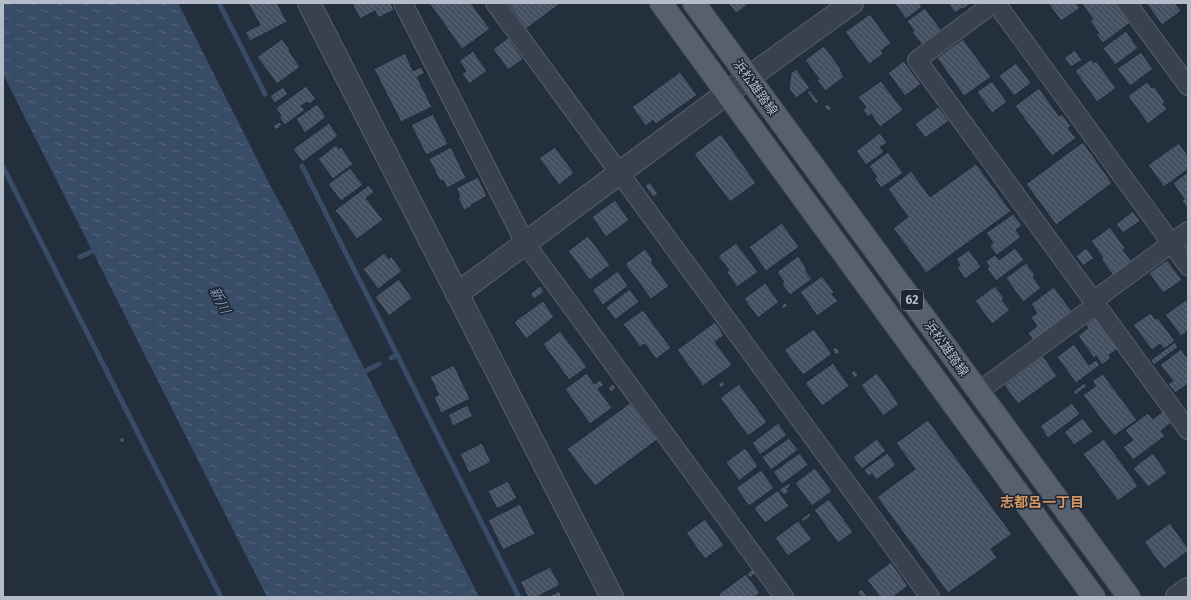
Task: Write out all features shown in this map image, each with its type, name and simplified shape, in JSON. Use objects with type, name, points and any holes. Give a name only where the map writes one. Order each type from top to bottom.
[{"type":"main road","name":"浜松雄踏線","points":[[661,3],[1094,597]]},
{"type":"main road","name":"浜松雄踏線","points":[[694,3],[1129,597]]},
{"type":"street","points":[[309,3],[612,597]]},
{"type":"street","points":[[403,3],[525,243],[784,597]]},
{"type":"street","points":[[495,3],[930,597]]},
{"type":"street","points":[[457,294],[727,93],[852,3]]},
{"type":"street","points":[[1188,266],[995,3],[917,60],[1188,430]]},
{"type":"street","points":[[1127,3],[1188,86]]},
{"type":"street","points":[[978,391],[1188,231]]},
{"type":"street","points":[[1177,597],[1188,589]]},
{"type":"water","name":"新川","points":[[3,3],[178,3],[271,187],[292,225],[479,597],[267,597],[3,74]]},
{"type":"building","points":[[248,3],[277,3],[287,22],[250,41],[245,32],[260,25]]},
{"type":"building","points":[[352,3],[391,3],[394,10],[378,18],[375,11],[360,19]]},
{"type":"building","points":[[429,3],[471,3],[490,29],[462,49]]},
{"type":"building","points":[[508,3],[561,3],[526,29]]},
{"type":"building","points":[[728,3],[750,3],[736,13]]},
{"type":"building","points":[[894,3],[919,3],[922,7],[906,19]]},
{"type":"building","points":[[948,3],[972,3],[955,13]]},
{"type":"building","points":[[1048,3],[1076,3],[1080,8],[1061,21]]},
{"type":"building","points":[[1081,3],[1118,3],[1117,4],[1130,23],[1103,43],[1096,34],[1099,33],[1090,21],[1093,19]]},
{"type":"building","points":[[1146,3],[1175,3],[1181,11],[1162,25]]},
{"type":"building","points":[[925,8],[941,30],[922,45],[912,32],[914,31],[907,21]]},
{"type":"building","points":[[870,14],[891,43],[881,51],[883,54],[869,64],[845,32]]},
{"type":"building","points":[[1126,31],[1138,48],[1115,65],[1103,48]]},
{"type":"building","points":[[508,38],[523,59],[508,70],[493,49]]},
{"type":"building","points":[[282,39],[300,67],[277,84],[257,57]]},
{"type":"building","points":[[963,39],[991,77],[964,96],[937,58]]},
{"type":"building","points":[[824,46],[841,69],[840,70],[844,77],[825,91],[817,80],[819,79],[805,60]]},
{"type":"building","points":[[1075,50],[1082,60],[1071,67],[1064,58]]},
{"type":"building","points":[[473,51],[487,71],[469,84],[462,74],[466,71],[459,61]]},
{"type":"building","points":[[1141,52],[1153,69],[1130,86],[1117,69]]},
{"type":"building","points":[[405,53],[413,71],[421,67],[425,73],[417,77],[432,107],[401,122],[374,69]]},
{"type":"building","points":[[1091,59],[1094,63],[1096,61],[1116,88],[1097,102],[1075,71]]},
{"type":"building","points":[[904,61],[921,84],[905,96],[888,73]]},
{"type":"building","points":[[1016,63],[1031,83],[1014,96],[999,76]]},
{"type":"building","points":[[796,69],[810,88],[796,98],[789,89],[791,73]]},
{"type":"building","points":[[680,72],[697,95],[656,124],[653,120],[646,126],[632,107]]},
{"type":"building","points":[[881,81],[903,110],[880,127],[871,114],[868,117],[863,110],[866,107],[858,97]]},
{"type":"building","points":[[992,81],[1007,102],[992,113],[977,92]]},
{"type":"building","points":[[1147,82],[1152,88],[1154,86],[1165,102],[1163,104],[1167,109],[1148,124],[1128,96]]},
{"type":"building","points":[[306,86],[316,99],[309,104],[307,102],[301,106],[305,110],[285,125],[279,117],[281,116],[276,108]]},
{"type":"building","points":[[283,87],[288,94],[275,103],[270,96]]},
{"type":"building","points":[[1039,88],[1059,116],[1062,114],[1071,126],[1068,128],[1076,138],[1052,156],[1015,106]]},
{"type":"building","points":[[810,90],[819,102],[816,104],[807,92]]},
{"type":"building","points":[[317,104],[326,117],[305,133],[296,119]]},
{"type":"building","points":[[828,104],[832,109],[828,111],[824,106]]},
{"type":"building","points":[[938,107],[949,121],[925,138],[915,124]]},
{"type":"building","points":[[433,114],[448,144],[426,155],[411,125]]},
{"type":"building","points":[[279,122],[282,125],[276,130],[273,126]]},
{"type":"building","points":[[329,123],[338,136],[303,162],[293,149]]},
{"type":"building","points":[[880,133],[887,143],[880,147],[884,152],[866,165],[856,151]]},
{"type":"building","points":[[721,134],[756,183],[730,202],[694,154]]},
{"type":"building","points":[[1083,142],[1112,183],[1056,225],[1026,184]]},
{"type":"building","points":[[1179,143],[1188,156],[1188,169],[1164,187],[1148,165]]},
{"type":"building","points":[[336,145],[339,149],[341,147],[353,164],[333,179],[318,159]]},
{"type":"building","points":[[451,147],[466,178],[447,188],[443,180],[440,181],[429,159]]},
{"type":"building","points":[[555,147],[574,173],[559,185],[539,158]]},
{"type":"building","points":[[888,152],[903,173],[881,188],[874,178],[877,177],[869,166]]},
{"type":"building","points":[[976,164],[1011,211],[926,273],[893,228],[908,217],[888,189],[911,171],[930,197]]},
{"type":"building","points":[[350,168],[363,185],[341,201],[328,184]]},
{"type":"building","points":[[1188,172],[1188,209],[1182,201],[1184,199],[1173,183]]},
{"type":"building","points":[[478,177],[487,196],[464,210],[458,198],[460,197],[456,188]]},
{"type":"building","points":[[650,182],[658,194],[653,197],[645,186]]},
{"type":"building","points":[[369,185],[374,192],[366,198],[383,220],[357,239],[335,210]]},
{"type":"building","points":[[615,200],[629,220],[606,237],[592,217]]},
{"type":"building","points":[[1133,211],[1140,221],[1123,233],[1116,224]]},
{"type":"building","points":[[1013,214],[1022,225],[1016,230],[1021,237],[997,255],[990,246],[993,243],[986,233]]},
{"type":"building","points":[[782,223],[799,247],[766,271],[749,247]]},
{"type":"building","points":[[1110,227],[1125,248],[1123,250],[1132,262],[1113,275],[1101,259],[1103,258],[1091,241]]},
{"type":"building","points":[[588,236],[610,265],[590,280],[568,251]]},
{"type":"building","points":[[736,243],[758,272],[737,287],[727,272],[729,270],[718,256]]},
{"type":"building","points":[[1015,248],[1024,260],[996,281],[987,268],[989,267],[986,261],[995,255],[999,260]]},
{"type":"building","points":[[1086,248],[1094,258],[1083,266],[1076,256]]},
{"type":"building","points":[[645,249],[653,260],[651,262],[669,286],[651,299],[625,264]]},
{"type":"building","points":[[969,250],[981,267],[965,279],[957,267],[960,265],[956,259]]},
{"type":"building","points":[[384,253],[389,259],[391,256],[402,271],[378,289],[363,269]]},
{"type":"building","points":[[798,256],[807,269],[805,270],[812,279],[790,295],[782,284],[784,282],[777,272]]},
{"type":"building","points":[[1167,260],[1182,280],[1163,293],[1149,273]]},
{"type":"building","points":[[1026,263],[1035,275],[1033,277],[1041,288],[1023,302],[1006,278]]},
{"type":"building","points":[[618,271],[628,286],[603,305],[592,290]]},
{"type":"building","points":[[822,276],[834,292],[832,294],[838,301],[817,316],[800,292]]},
{"type":"building","points":[[399,279],[412,298],[389,316],[375,297]]},
{"type":"building","points":[[765,283],[779,302],[758,318],[744,299]]},
{"type":"building","points":[[540,286],[544,292],[534,299],[530,294]]},
{"type":"building","points":[[995,286],[1004,298],[1002,300],[1010,310],[992,324],[975,301]]},
{"type":"building","points":[[1054,287],[1073,313],[1034,342],[1028,333],[1037,326],[1031,317],[1037,313],[1031,304]]},
{"type":"building","points":[[630,289],[639,302],[615,320],[606,307]]},
{"type":"building","points":[[1186,300],[1188,303],[1188,331],[1181,336],[1165,315]]},
{"type":"building","points":[[543,301],[554,317],[526,339],[514,322]]},
{"type":"building","points":[[785,303],[788,306],[783,309],[781,306]]},
{"type":"building","points":[[643,310],[671,348],[656,359],[645,344],[640,347],[623,324]]},
{"type":"building","points":[[1151,313],[1155,319],[1158,318],[1175,341],[1164,349],[1160,344],[1152,350],[1133,325]]},
{"type":"building","points":[[1096,317],[1119,348],[1109,355],[1111,358],[1102,365],[1096,356],[1094,358],[1078,336],[1088,328],[1086,325]]},
{"type":"building","points":[[715,322],[724,335],[715,342],[732,365],[703,386],[677,350]]},
{"type":"building","points":[[814,329],[832,354],[803,375],[784,350]]},
{"type":"building","points":[[560,331],[587,367],[569,380],[543,344]]},
{"type":"building","points":[[1175,342],[1178,347],[1154,365],[1151,360]]},
{"type":"building","points":[[1074,344],[1089,365],[1096,360],[1100,365],[1076,383],[1057,357]]},
{"type":"building","points":[[836,347],[840,352],[836,355],[832,350]]},
{"type":"building","points":[[1181,349],[1188,359],[1188,384],[1175,393],[1168,384],[1173,381],[1160,365]]},
{"type":"building","points":[[1043,356],[1057,376],[1018,404],[1004,385]]},
{"type":"building","points":[[833,363],[849,386],[822,406],[805,383]]},
{"type":"building","points":[[454,365],[470,399],[441,413],[434,397],[439,395],[430,377]]},
{"type":"building","points":[[854,370],[858,375],[855,378],[851,373]]},
{"type":"building","points":[[587,373],[594,384],[600,380],[604,385],[598,389],[612,408],[590,424],[565,389]]},
{"type":"building","points":[[877,373],[899,404],[883,416],[861,385]]},
{"type":"building","points":[[1103,374],[1137,420],[1114,436],[1083,395],[1096,386],[1092,381]]},
{"type":"building","points":[[723,381],[725,384],[721,388],[718,384]]},
{"type":"building","points":[[1084,383],[1087,386],[1075,395],[1073,392]]},
{"type":"building","points":[[613,384],[616,388],[611,392],[608,388]]},
{"type":"building","points":[[739,384],[767,422],[748,436],[720,398]]},
{"type":"building","points":[[630,403],[657,440],[595,486],[567,449]]},
{"type":"building","points":[[1072,403],[1080,414],[1048,438],[1040,426]]},
{"type":"building","points":[[467,405],[473,416],[453,426],[448,415]]},
{"type":"building","points":[[1163,411],[1171,423],[1161,431],[1165,436],[1133,460],[1123,447],[1133,440],[1125,430],[1148,413],[1153,419]]},
{"type":"building","points":[[1083,418],[1093,432],[1074,445],[1064,432]]},
{"type":"building","points":[[928,420],[1012,534],[991,549],[997,558],[948,593],[877,497],[915,469],[896,443]]},
{"type":"building","points":[[778,423],[787,435],[760,455],[752,443]]},
{"type":"building","points":[[123,437],[125,441],[121,443],[119,439]]},
{"type":"building","points":[[789,438],[798,450],[771,470],[762,457]]},
{"type":"building","points":[[877,439],[886,451],[862,469],[853,457]]},
{"type":"building","points":[[1104,439],[1138,486],[1118,501],[1083,454]]},
{"type":"building","points":[[482,443],[491,462],[469,473],[460,454]]},
{"type":"building","points":[[745,448],[758,466],[739,481],[726,462]]},
{"type":"building","points":[[800,453],[808,465],[782,484],[773,472]]},
{"type":"building","points":[[887,453],[896,465],[876,480],[872,474],[868,476],[864,470]]},
{"type":"building","points":[[1153,453],[1167,473],[1148,487],[1133,468]]},
{"type":"building","points":[[815,468],[832,491],[812,506],[795,483]]},
{"type":"building","points":[[761,470],[774,488],[749,506],[736,488]]},
{"type":"building","points":[[508,481],[517,498],[497,509],[488,491]]},
{"type":"building","points":[[789,483],[791,485],[787,489],[789,491],[784,495],[779,490]]},
{"type":"building","points":[[778,490],[789,506],[765,523],[754,508]]},
{"type":"building","points":[[829,499],[853,532],[838,543],[814,510]]},
{"type":"building","points":[[520,504],[535,534],[503,550],[488,520]]},
{"type":"building","points":[[809,513],[811,516],[803,522],[801,519]]},
{"type":"building","points":[[705,519],[724,545],[705,559],[686,533]]},
{"type":"building","points":[[798,521],[812,539],[788,556],[775,538]]},
{"type":"building","points":[[1170,523],[1188,548],[1188,551],[1164,569],[1144,542]]},
{"type":"building","points":[[891,562],[908,586],[893,597],[880,597],[867,580]]},
{"type":"building","points":[[550,567],[560,585],[537,597],[528,597],[520,582]]},
{"type":"building","points":[[753,569],[756,573],[750,578],[747,574]]},
{"type":"building","points":[[746,574],[760,593],[754,597],[721,597],[719,594]]},
{"type":"building","points":[[862,589],[867,597],[861,597],[857,592]]},
{"type":"building","points":[[559,591],[562,597],[548,597]]},
{"type":"waterway","points":[[219,3],[265,94]]},
{"type":"waterway","points":[[302,166],[519,597]]},
{"type":"waterway","points":[[3,167],[221,597]]},
{"type":"waterway","points":[[80,257],[97,249]]},
{"type":"waterway","points":[[391,358],[397,355]]},
{"type":"waterway","points":[[360,374],[379,364]]},
{"type":"district","name":"志都呂一丁目","points":[[1042,502]]}]
